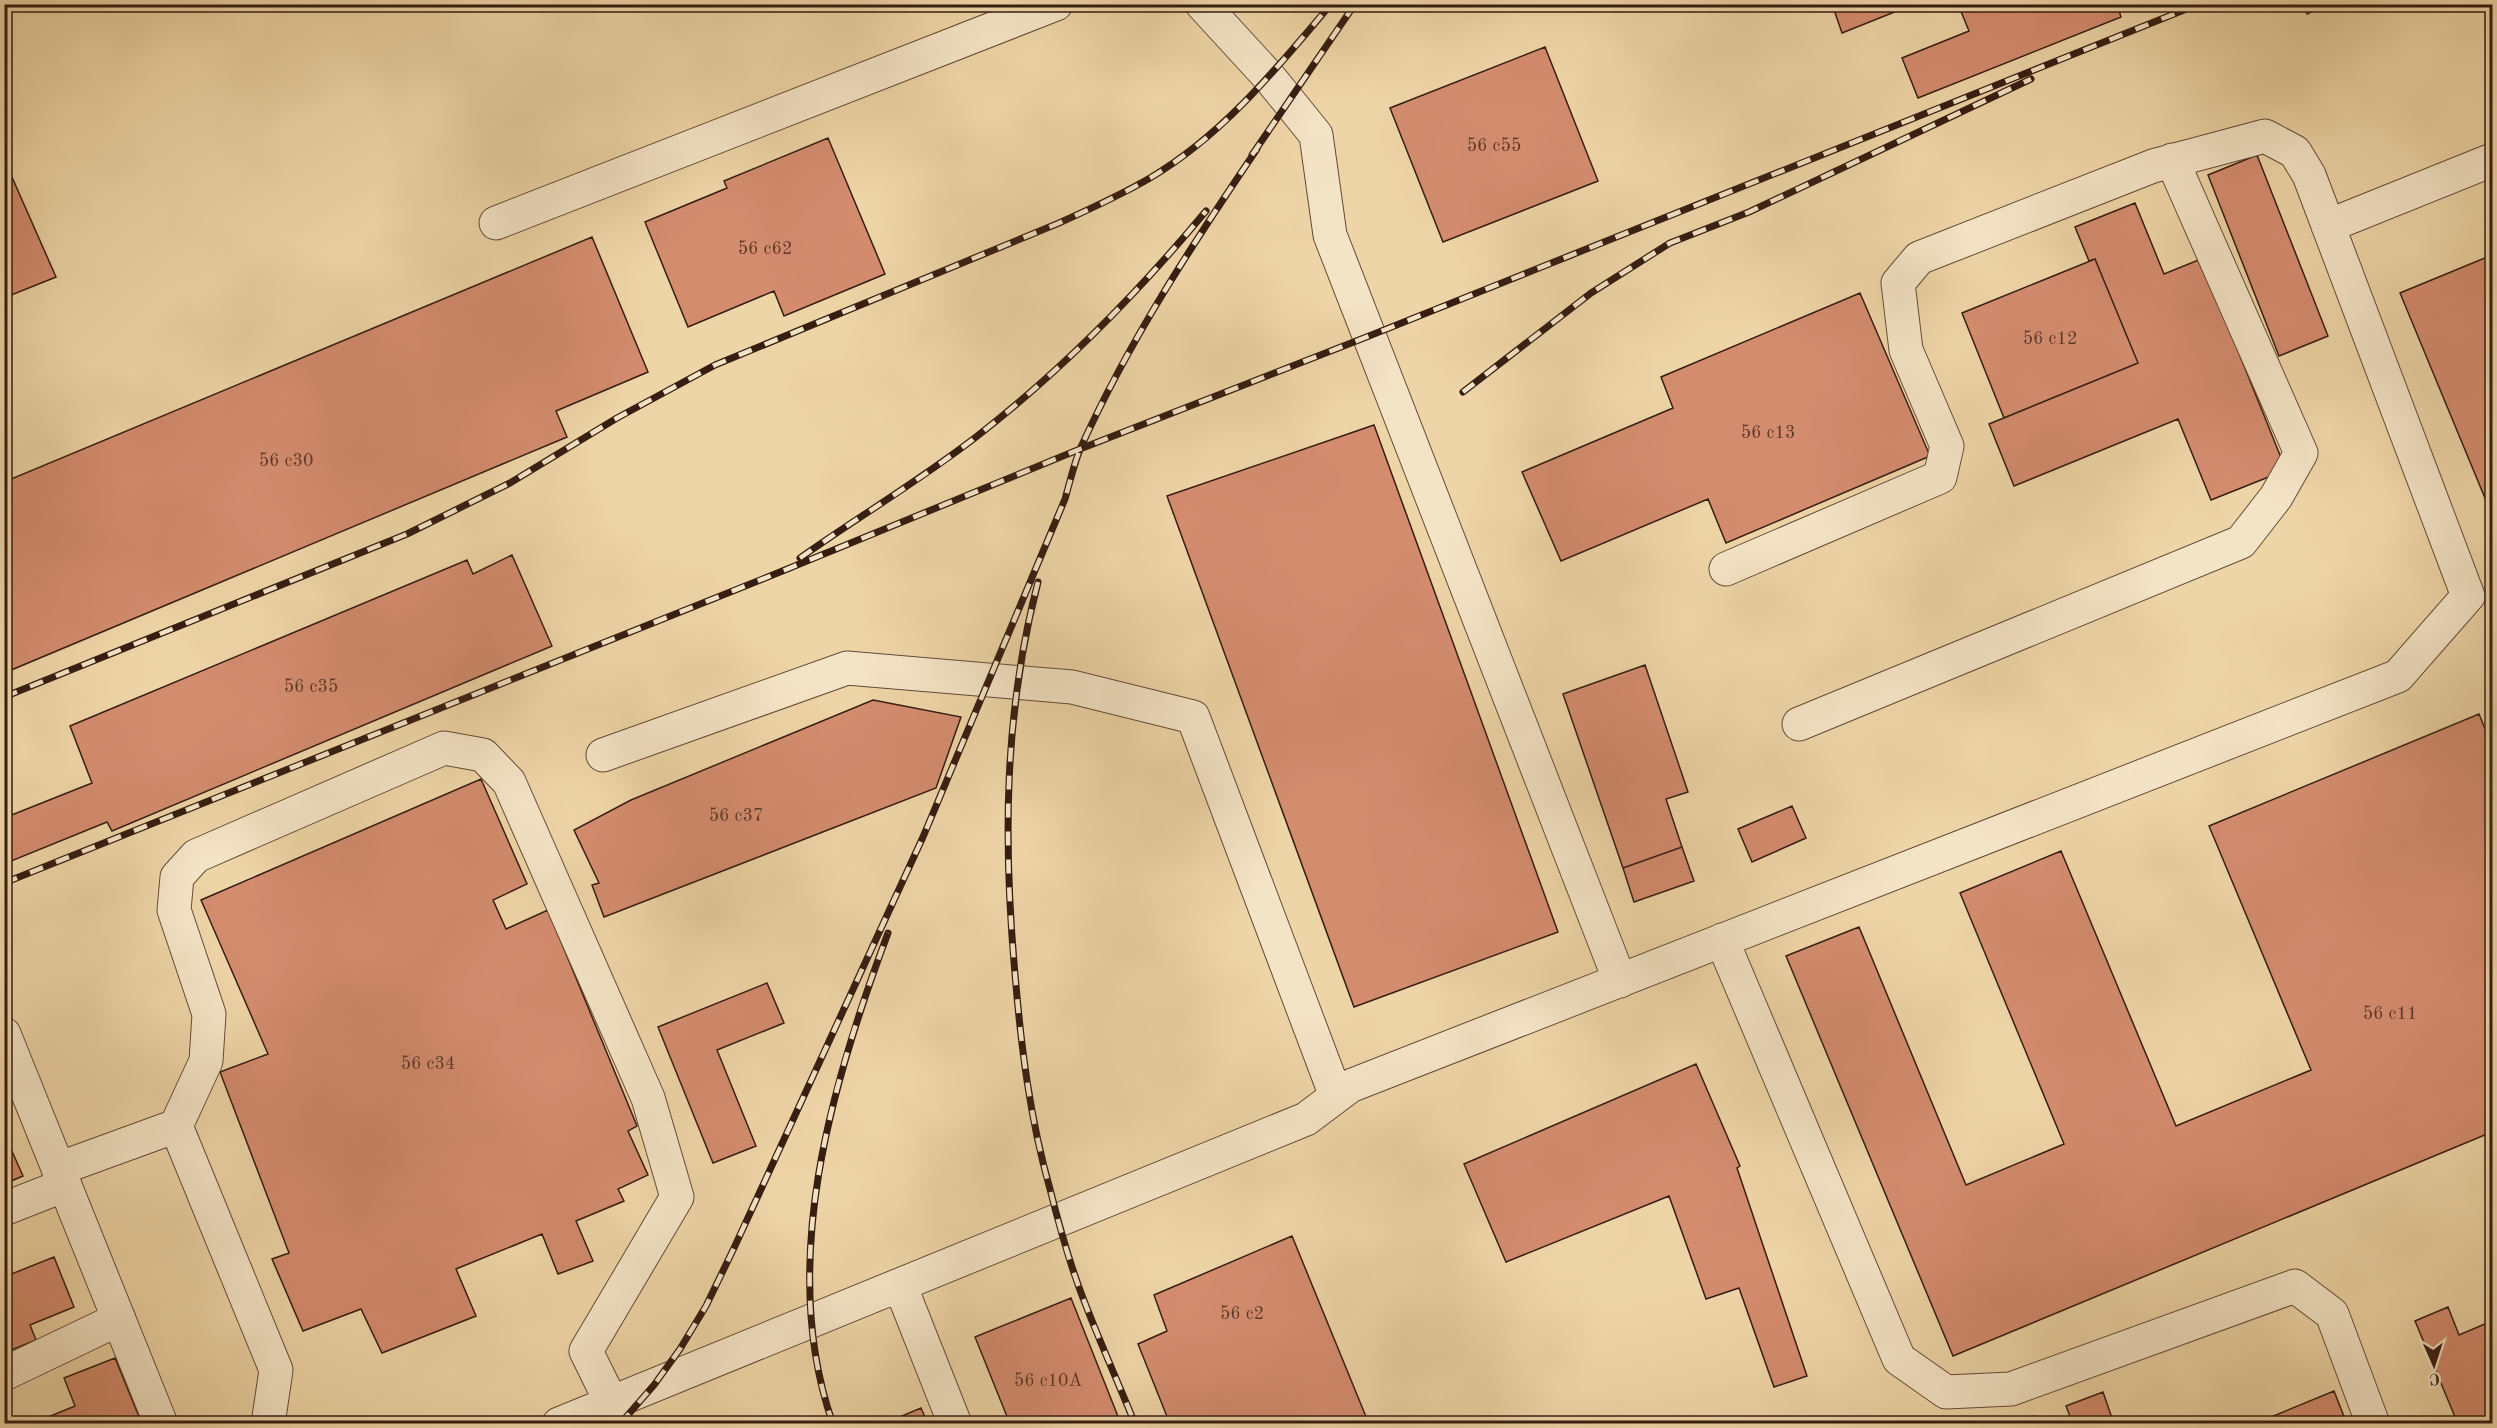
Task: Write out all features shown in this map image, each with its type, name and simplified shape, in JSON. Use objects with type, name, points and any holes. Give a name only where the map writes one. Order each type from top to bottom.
[{"type":"lane","points":[[496,223],[1056,4]]},
{"type":"lane","points":[[1202,4],[1269,77],[1316,135],[1330,236],[1620,981]]},
{"type":"lane","points":[[559,1424],[1306,1119],[1350,1086],[2398,676],[2468,596],[2309,175],[2295,152],[2265,136],[2172,160],[1918,258],[1898,283],[1906,350],[1947,446],[1940,477],[1726,569]]},
{"type":"lane","points":[[1799,724],[2241,542],[2276,497],[2301,453],[2172,160]]},
{"type":"lane","points":[[2328,226],[2493,160]]},
{"type":"lane","points":[[603,755],[847,668],[1072,687],[1193,717],[1336,1096]]},
{"type":"lane","points":[[4,1209],[62,1177],[176,1126],[206,1061],[209,1014],[174,910],[177,877],[196,856],[444,748],[483,755],[509,782],[537,843],[648,1098],[677,1197],[586,1351],[612,1402]]},
{"type":"lane","points":[[1722,940],[1899,1359],[1946,1392],[2011,1389],[2295,1286],[2332,1314],[2373,1424]]},
{"type":"lane","points":[[4,1034],[161,1424]]},
{"type":"lane","points":[[176,1126],[276,1370],[268,1424]]},
{"type":"lane","points":[[900,1285],[955,1424]]},
{"type":"lane","points":[[4,1374],[119,1319]]},
{"type":"building","points":[[1832,4],[1901,4],[1902,9],[1842,33]]},
{"type":"building","points":[[1958,4],[2117,4],[2121,17],[1918,98],[1902,58],[1969,31]]},
{"type":"building","points":[[2303,4],[2329,4],[2307,14]]},
{"type":"building","points":[[1545,47],[1598,181],[1443,242],[1390,108]]},
{"type":"building","points":[[828,138],[885,274],[784,316],[774,291],[688,327],[645,222],[727,188],[724,181]]},
{"type":"building","points":[[2257,155],[2328,336],[2279,356],[2208,175]]},
{"type":"building","points":[[4,159],[56,277],[4,298]]},
{"type":"building","points":[[2135,203],[2164,274],[2201,259],[2286,470],[2211,500],[2178,419],[2014,486],[1989,424],[2138,363],[2095,259],[2089,261],[2075,227]]},
{"type":"building","points":[[592,237],[648,372],[556,411],[567,437],[4,673],[4,482]]},
{"type":"building","points":[[2492,255],[2492,515],[2400,293]]},
{"type":"building","points":[[2095,259],[2138,363],[2004,418],[1962,313]]},
{"type":"building","points":[[1860,293],[1930,456],[1726,543],[1708,499],[1561,561],[1522,472],[1673,408],[1661,377]]},
{"type":"building","points":[[1374,425],[1558,932],[1354,1007],[1167,496]]},
{"type":"building","points":[[512,555],[552,646],[112,831],[107,822],[4,864],[4,818],[92,783],[70,726],[467,560],[473,574]]},
{"type":"building","points":[[1645,665],[1688,792],[1666,799],[1682,847],[1623,868],[1563,694]]},
{"type":"building","points":[[873,700],[961,717],[936,788],[604,917],[592,885],[599,883],[574,830],[631,800]]},
{"type":"building","points":[[2479,714],[2492,746],[2492,1132],[1953,1356],[1786,956],[1859,927],[1966,1185],[2064,1144],[1960,893],[2061,851],[2176,1126],[2311,1070],[2209,826]]},
{"type":"building","points":[[481,779],[527,884],[493,900],[506,929],[548,910],[637,1126],[628,1131],[648,1175],[618,1189],[624,1201],[576,1221],[593,1261],[558,1274],[542,1234],[456,1269],[476,1316],[382,1353],[361,1309],[303,1331],[272,1259],[289,1253],[220,1072],[268,1054],[201,900]]},
{"type":"building","points":[[1792,806],[1806,838],[1752,862],[1738,829]]},
{"type":"building","points":[[1682,847],[1694,881],[1634,902],[1623,868]]},
{"type":"building","points":[[767,983],[784,1023],[717,1050],[756,1146],[713,1163],[658,1027]]},
{"type":"building","points":[[1696,1064],[1740,1166],[1737,1168],[1807,1376],[1774,1387],[1739,1288],[1706,1299],[1669,1196],[1506,1262],[1464,1164]]},
{"type":"building","points":[[4,1133],[23,1176],[4,1184]]},
{"type":"building","points":[[1292,1236],[1369,1424],[1170,1424],[1138,1344],[1167,1331],[1154,1295]]},
{"type":"building","points":[[54,1257],[74,1307],[30,1325],[36,1340],[4,1353],[4,1277]]},
{"type":"building","points":[[1071,1298],[1121,1424],[1010,1424],[975,1337]]},
{"type":"building","points":[[2448,1307],[2459,1335],[2492,1321],[2492,1424],[2458,1424],[2415,1321]]},
{"type":"building","points":[[115,1358],[142,1424],[31,1424],[75,1406],[64,1378]]},
{"type":"building","points":[[2334,1391],[2347,1424],[2254,1424]]},
{"type":"building","points":[[2103,1392],[2114,1424],[2073,1424],[2066,1406]]},
{"type":"building","points":[[921,1408],[928,1424],[883,1424]]},
{"type":"building","points":[[2034,1416],[2037,1424],[2015,1424]]},
{"type":"railway","points":[[4,697],[407,534],[510,483],[617,418],[715,365],[1059,223],[1128,190],[1177,161],[1225,121],[1269,76],[1331,4]]},
{"type":"railway","points":[[1252,155],[1355,4]]},
{"type":"railway","points":[[4,883],[780,572],[1080,449],[2199,4]]},
{"type":"railway","points":[[1463,392],[1591,293],[1670,243],[1749,212],[2031,79]]},
{"type":"railway","points":[[620,1424],[654,1385],[680,1349],[706,1306],[734,1248],[923,837],[1065,499],[1074,466],[1100,408],[1163,294],[1257,149]]},
{"type":"railway","points":[[800,558],[933,469],[1038,386],[1125,302],[1206,211]]},
{"type":"railway","points":[[1038,582],[1018,680],[1009,777],[1011,924],[1020,1028],[1037,1136],[1065,1243],[1089,1314],[1135,1424]]},
{"type":"railway","points":[[833,1424],[817,1364],[810,1302],[811,1238],[819,1175],[831,1112],[867,990],[888,933]]}]
